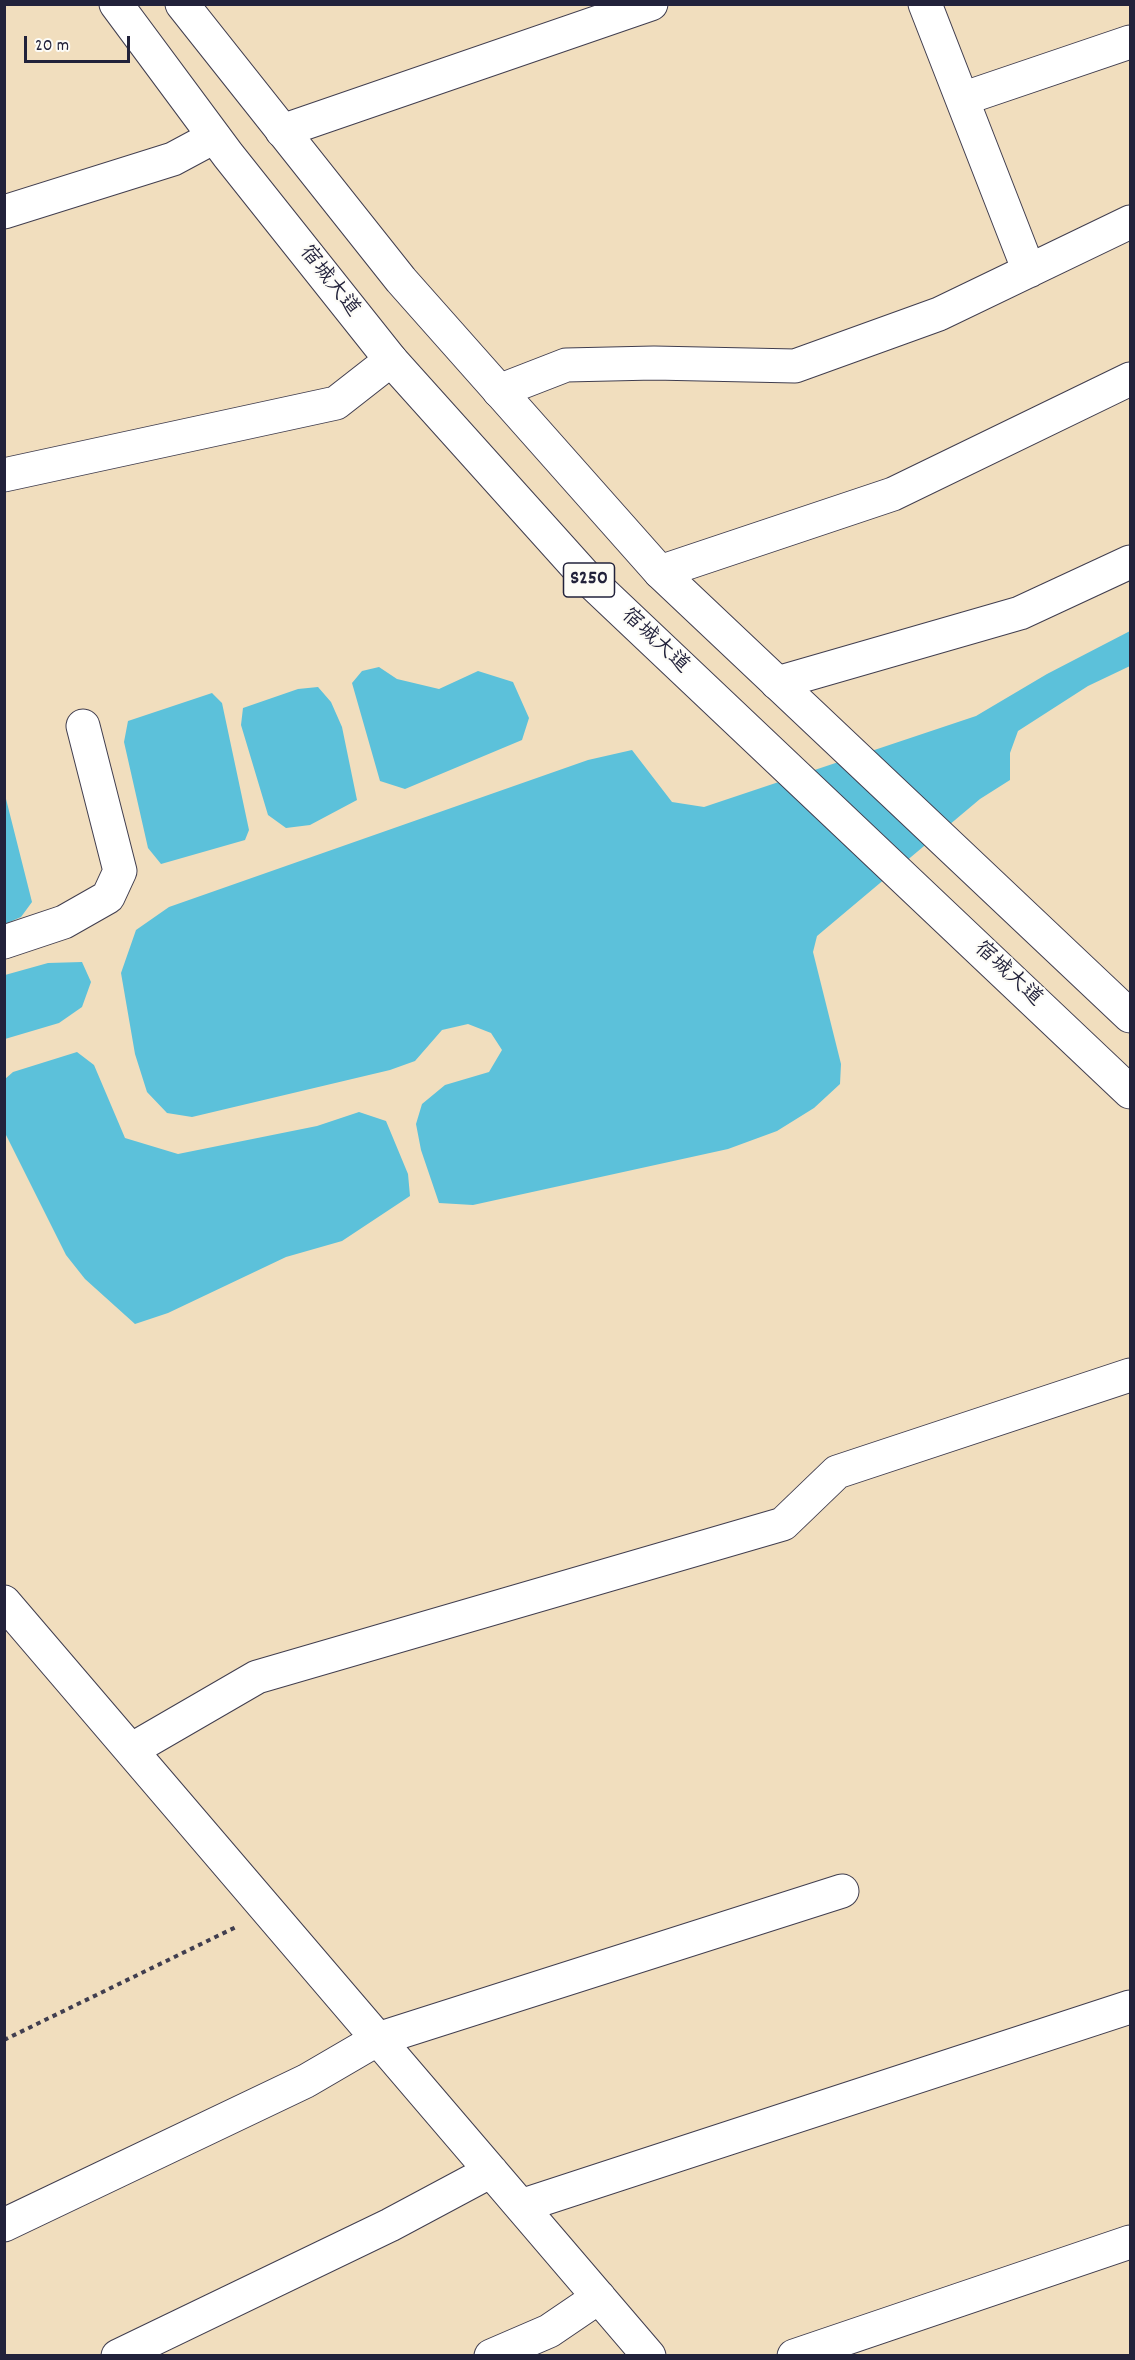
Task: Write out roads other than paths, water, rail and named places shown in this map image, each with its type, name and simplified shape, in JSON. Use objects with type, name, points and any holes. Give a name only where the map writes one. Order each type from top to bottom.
[{"type":"street","name":"宿城大道","points":[[116,4],[214,137],[391,360],[586,577],[1131,1092]]},
{"type":"street","name":"S250","points":[[182,4],[401,280],[660,572],[1131,1016]]},
{"type":"street","points":[[282,131],[651,4]]},
{"type":"street","points":[[925,4],[1029,271]]},
{"type":"street","points":[[962,99],[1131,42]]},
{"type":"street","points":[[4,212],[173,159],[214,137]]},
{"type":"street","points":[[499,391],[566,365],[654,363],[795,366],[939,314],[1131,222]]},
{"type":"street","points":[[4,475],[336,403],[391,360]]},
{"type":"street","points":[[660,572],[892,494],[1131,379]]},
{"type":"street","points":[[777,683],[1020,613],[1131,562]]},
{"type":"street","points":[[4,942],[64,922],[108,897],[120,871],[83,726]]},
{"type":"street","points":[[131,1750],[257,1677],[783,1524],[837,1473],[1131,1375]]},
{"type":"street","points":[[4,1602],[649,2355]]},
{"type":"street","points":[[4,2225],[306,2080],[378,2039],[842,1891]]},
{"type":"street","points":[[521,2206],[1131,2007]]},
{"type":"street","points":[[118,2355],[390,2224],[491,2171]]},
{"type":"street","points":[[794,2355],[1131,2242]]},
{"type":"street","points":[[491,2355],[549,2331],[599,2297]]},
{"type":"water","points":[[1130,631],[1130,666],[1088,686],[1018,731],[1010,753],[1010,780],[980,799],[817,936],[813,952],[841,1064],[840,1084],[814,1108],[777,1131],[728,1149],[473,1205],[439,1203],[421,1150],[416,1124],[422,1104],[445,1085],[489,1072],[502,1050],[491,1033],[468,1024],[442,1030],[415,1061],[390,1070],[192,1117],[167,1113],[147,1092],[135,1054],[121,973],[136,930],[169,907],[588,760],[632,750],[672,802],[704,807],[976,716],[1047,674]]},
{"type":"water","points":[[379,667],[397,679],[439,689],[478,671],[513,682],[529,718],[522,740],[405,789],[380,781],[352,683],[362,671]]},
{"type":"water","points":[[318,687],[331,702],[342,727],[357,800],[310,825],[286,828],[268,815],[241,725],[243,708],[298,689]]},
{"type":"water","points":[[212,693],[222,703],[249,830],[245,840],[161,864],[148,848],[124,742],[128,721]]},
{"type":"water","points":[[4,791],[32,902],[21,917],[5,924]]},
{"type":"water","points":[[82,962],[91,982],[82,1007],[59,1023],[5,1039],[5,975],[48,963]]},
{"type":"water","points":[[77,1052],[94,1065],[125,1138],[178,1154],[317,1126],[359,1112],[386,1121],[408,1174],[410,1196],[342,1241],[286,1257],[168,1313],[135,1324],[85,1279],[66,1255],[5,1133],[5,1079],[13,1072]]}]
